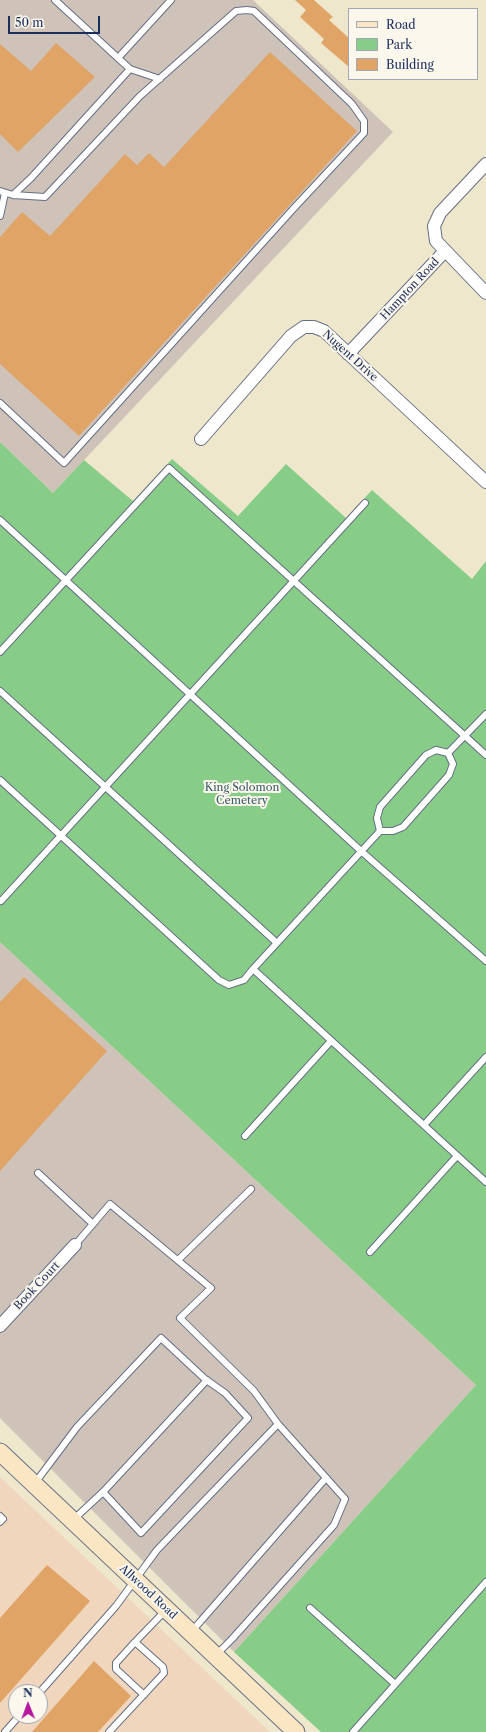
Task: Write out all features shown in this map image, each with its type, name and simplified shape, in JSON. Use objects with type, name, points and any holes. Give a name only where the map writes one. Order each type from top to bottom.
[{"type":"main road","name":"Allwood Road","points":[[0,1452],[296,1732]]},
{"type":"street","name":"Hampton Road","points":[[348,354],[446,251],[436,241],[434,226],[440,213],[486,164]]},
{"type":"street","points":[[446,251],[486,293]]},
{"type":"street","name":"Nugent Drive","points":[[201,439],[297,331],[304,327],[314,327],[324,331],[486,482]]},
{"type":"street","name":"Book Court","points":[[0,1326],[75,1245]]},
{"type":"lane","points":[[55,0],[130,69],[160,79]]},
{"type":"lane","points":[[118,58],[171,0]]},
{"type":"lane","points":[[0,216],[3,192],[13,195],[45,197],[140,96],[236,11],[247,10],[254,12],[352,104],[364,121],[364,133],[294,208],[64,463],[0,404]]},
{"type":"lane","points":[[13,195],[31,178],[130,69]]},
{"type":"lane","points":[[0,652],[169,468],[486,755]]},
{"type":"lane","points":[[1,901],[365,503]]},
{"type":"lane","points":[[0,520],[361,851],[486,961]]},
{"type":"lane","points":[[0,691],[277,943]]},
{"type":"lane","points":[[448,754],[486,714]]},
{"type":"lane","points":[[436,750],[448,754],[453,764],[449,775],[403,827],[393,832],[380,831],[377,818],[380,807],[426,755],[436,750]]},
{"type":"lane","points":[[0,780],[219,980],[229,985],[244,980],[380,831]]},
{"type":"lane","points":[[253,969],[486,1182]]},
{"type":"lane","points":[[245,1136],[331,1040]]},
{"type":"lane","points":[[424,1125],[486,1057]]},
{"type":"lane","points":[[370,1252],[457,1156]]},
{"type":"lane","points":[[38,1173],[93,1224]]},
{"type":"lane","points":[[178,1260],[251,1189]]},
{"type":"lane","points":[[75,1245],[110,1204],[212,1288],[180,1318],[254,1391],[278,1424],[345,1499],[334,1525],[215,1656]]},
{"type":"lane","points":[[34,1484],[77,1427],[161,1338],[207,1380],[225,1393],[248,1418],[141,1533],[103,1492]]},
{"type":"lane","points":[[72,1520],[103,1492],[207,1380]]},
{"type":"lane","points":[[47,1684],[116,1606],[157,1550],[278,1424]]},
{"type":"lane","points":[[191,1633],[326,1478]]},
{"type":"lane","points":[[0,1516],[3,1519],[0,1522]]},
{"type":"lane","points":[[353,1732],[486,1582]]},
{"type":"lane","points":[[310,1608],[395,1684]]},
{"type":"lane","points":[[144,1695],[116,1669],[116,1663],[167,1610]]},
{"type":"lane","points":[[109,1732],[164,1673],[163,1667],[135,1642]]},
{"type":"lane","points":[[5,1732],[12,1724]]},
{"type":"shaded area","points":[[0,0],[253,0],[393,132],[53,493],[0,442]]},
{"type":"shaded area","points":[[0,942],[476,1385],[234,1652],[0,1418]]},
{"type":"shaded area","points":[[0,1477],[270,1732],[0,1732]]},
{"type":"green space","name":"King Solomon Cemetery","points":[[0,442],[53,493],[84,460],[133,501],[172,459],[238,516],[286,464],[346,518],[372,490],[472,579],[486,561],[486,1732],[321,1732],[234,1652],[476,1385],[0,942]]},
{"type":"building","points":[[295,0],[314,0],[333,17],[329,20],[348,37],[348,66],[321,43],[324,39],[300,17],[306,10]]},
{"type":"building","points":[[56,43],[95,77],[18,152],[0,134],[0,44],[31,71]]},
{"type":"building","points":[[270,52],[357,131],[79,436],[0,364],[0,237],[22,212],[50,236],[125,154],[137,165],[149,153],[164,167]]},
{"type":"building","points":[[24,977],[107,1051],[0,1171],[0,1002]]},
{"type":"building","points":[[47,1565],[90,1601],[17,1684],[8,1684],[8,1694],[0,1703],[0,1618]]},
{"type":"building","points":[[94,1661],[131,1696],[98,1732],[32,1732],[39,1724],[48,1724],[48,1714]]}]
